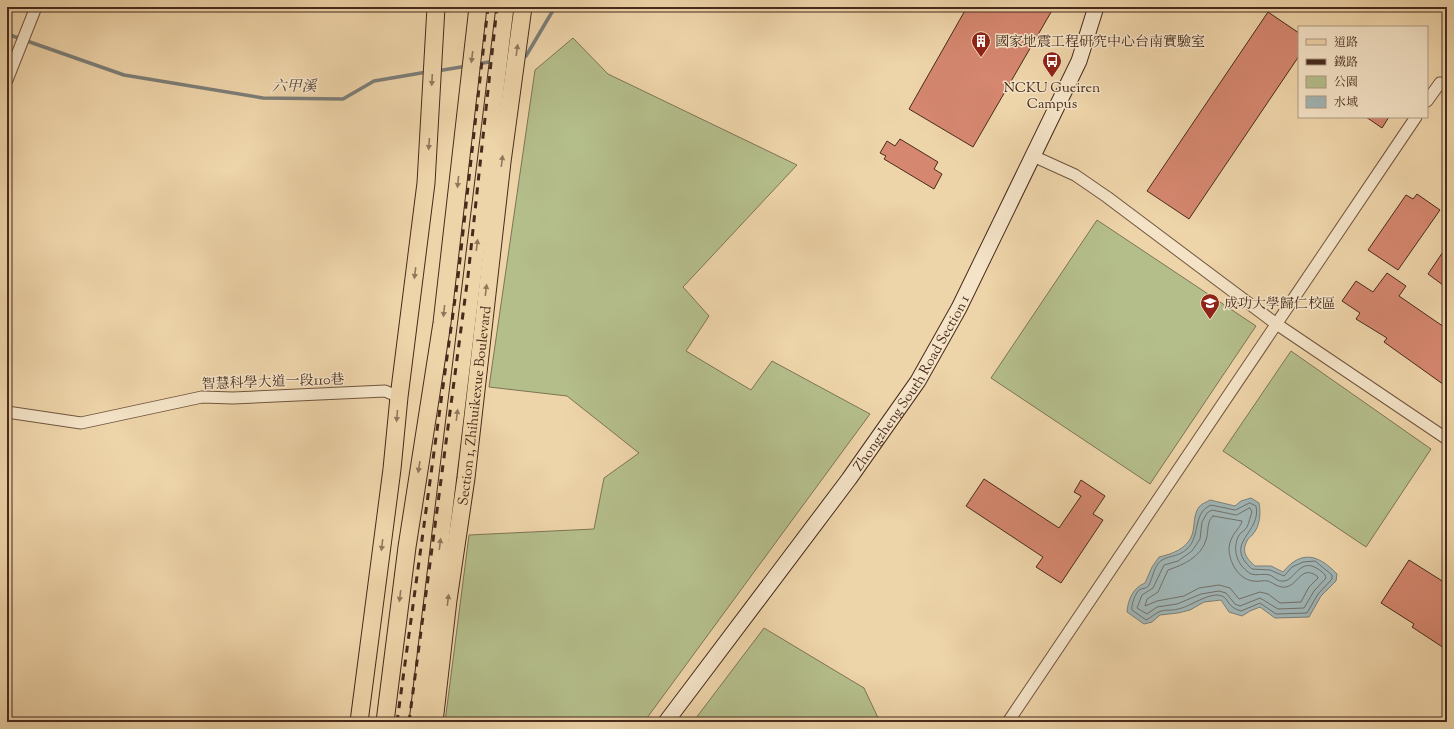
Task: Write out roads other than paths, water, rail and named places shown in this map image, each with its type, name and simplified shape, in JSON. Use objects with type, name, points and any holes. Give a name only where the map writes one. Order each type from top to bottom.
[{"type":"main road","name":"Section 1, Zhihuikexue Boulevard","points":[[418,722],[505,7]]},
{"type":"main road","name":"Section 1, Zhihuikexue Boulevard","points":[[434,722],[444,629],[466,478],[511,89],[523,7]]},
{"type":"main road","points":[[359,722],[392,469],[399,397],[426,183],[436,10]]},
{"type":"main road","points":[[385,722],[406,547],[442,323],[478,13]]},
{"type":"main road","points":[[422,695],[444,629]]},
{"type":"street","points":[[7,80],[36,7]]},
{"type":"street","name":"Zhongzheng South Road Section 1","points":[[666,722],[849,479],[918,381],[959,308],[1079,61],[1096,7]]},
{"type":"street","points":[[1428,100],[1440,83]]},
{"type":"street","points":[[1008,722],[1275,323],[1415,118]]},
{"type":"street","points":[[1033,156],[1075,175],[1107,197],[1275,323],[1447,439]]},
{"type":"street","name":"智慧科學大道一段110巷","points":[[7,412],[81,423],[202,397],[233,398],[385,391],[399,397]]},
{"type":"water","points":[[1251,498],[1259,503],[1260,511],[1257,527],[1247,540],[1245,552],[1247,558],[1255,566],[1271,566],[1283,572],[1296,560],[1310,557],[1323,562],[1337,574],[1336,581],[1321,596],[1309,617],[1275,618],[1260,607],[1242,616],[1229,612],[1221,600],[1204,602],[1190,610],[1178,613],[1160,615],[1152,622],[1144,624],[1127,612],[1132,594],[1137,588],[1145,583],[1152,567],[1159,557],[1178,550],[1190,540],[1196,513],[1200,506],[1210,500],[1235,506],[1241,501]]},
{"type":"waterway","name":"六甲溪","points":[[520,57],[526,56],[555,7]]},
{"type":"waterway","name":"六甲溪","points":[[7,34],[124,75],[263,98],[343,99],[374,81],[427,72]]},
{"type":"waterway","name":"六甲溪","points":[[477,64],[495,61]]},
{"type":"waterway","name":"六甲溪","points":[[437,71],[467,66]]},
{"type":"railway","points":[[397,722],[458,277],[488,7]]},
{"type":"railway","points":[[409,722],[468,276],[497,7]]},
{"type":"place","name":"國家地震工程研究中心台南實驗室","points":[[981,58]]},
{"type":"place","name":"NCKU Gueiren Campus","points":[[1052,78]]},
{"type":"place","name":"成功大學歸仁校區","points":[[1210,320]]}]
